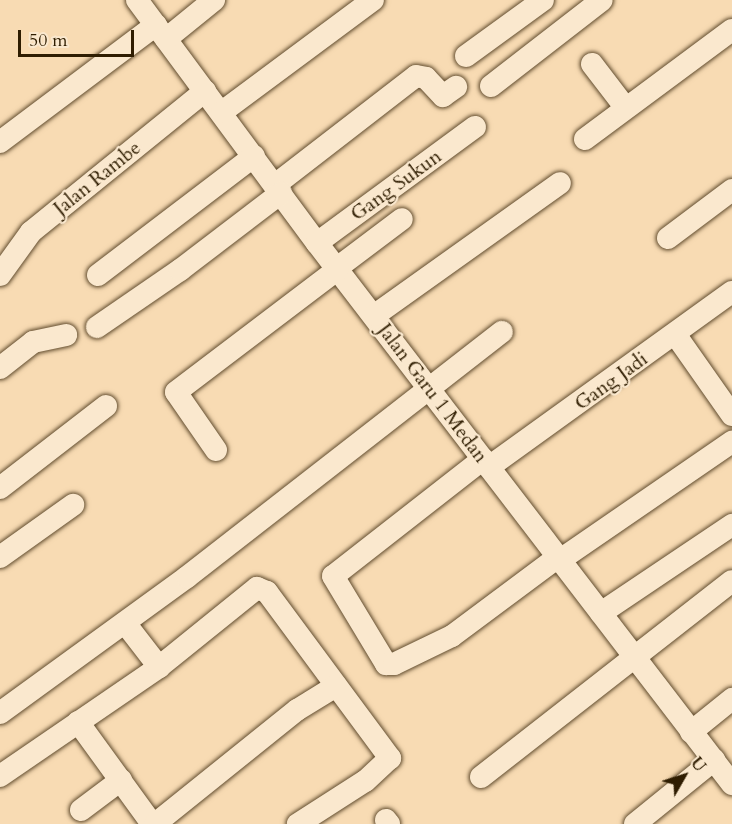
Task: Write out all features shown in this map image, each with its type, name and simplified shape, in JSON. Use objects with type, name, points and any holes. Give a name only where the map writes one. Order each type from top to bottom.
[{"type":"street","name":"Jalan Garu 1 Medan","points":[[137,0],[317,243],[375,315],[732,784]]},
{"type":"street","points":[[0,142],[161,32],[214,0]]},
{"type":"street","points":[[222,112],[373,0]]},
{"type":"street","points":[[466,56],[543,0]]},
{"type":"street","points":[[491,86],[602,0]]},
{"type":"street","points":[[585,139],[625,107],[732,30]]},
{"type":"street","points":[[592,64],[625,107]]},
{"type":"street","points":[[97,327],[180,270],[416,76],[426,78],[443,96],[456,87]]},
{"type":"street","name":"Jalan Rambe","points":[[0,275],[30,232],[205,91]]},
{"type":"street","name":"Gang Sukun","points":[[317,243],[475,127]]},
{"type":"street","points":[[98,275],[254,156]]},
{"type":"street","points":[[375,315],[560,183]]},
{"type":"street","points":[[668,238],[732,190]]},
{"type":"street","points":[[216,450],[176,392],[402,219]]},
{"type":"street","name":"Gang Jadi","points":[[559,559],[452,636],[394,664],[386,664],[333,576],[486,463],[675,334],[732,292]]},
{"type":"street","points":[[0,713],[125,623],[502,332]]},
{"type":"street","points":[[675,334],[725,389],[732,415]]},
{"type":"street","points":[[0,368],[33,342],[66,335]]},
{"type":"street","points":[[0,488],[106,406]]},
{"type":"street","points":[[559,559],[732,442]]},
{"type":"street","points":[[0,557],[73,505]]},
{"type":"street","points":[[601,613],[732,525]]},
{"type":"street","points":[[481,777],[732,580]]},
{"type":"street","points":[[0,776],[159,667],[257,588],[267,592],[390,758],[365,781],[298,824]]},
{"type":"street","points":[[125,623],[159,667]]},
{"type":"street","points":[[78,722],[154,824],[297,710],[336,686]]},
{"type":"street","points":[[691,732],[732,699]]},
{"type":"street","points":[[635,824],[714,760]]},
{"type":"street","points":[[81,810],[121,780]]}]
